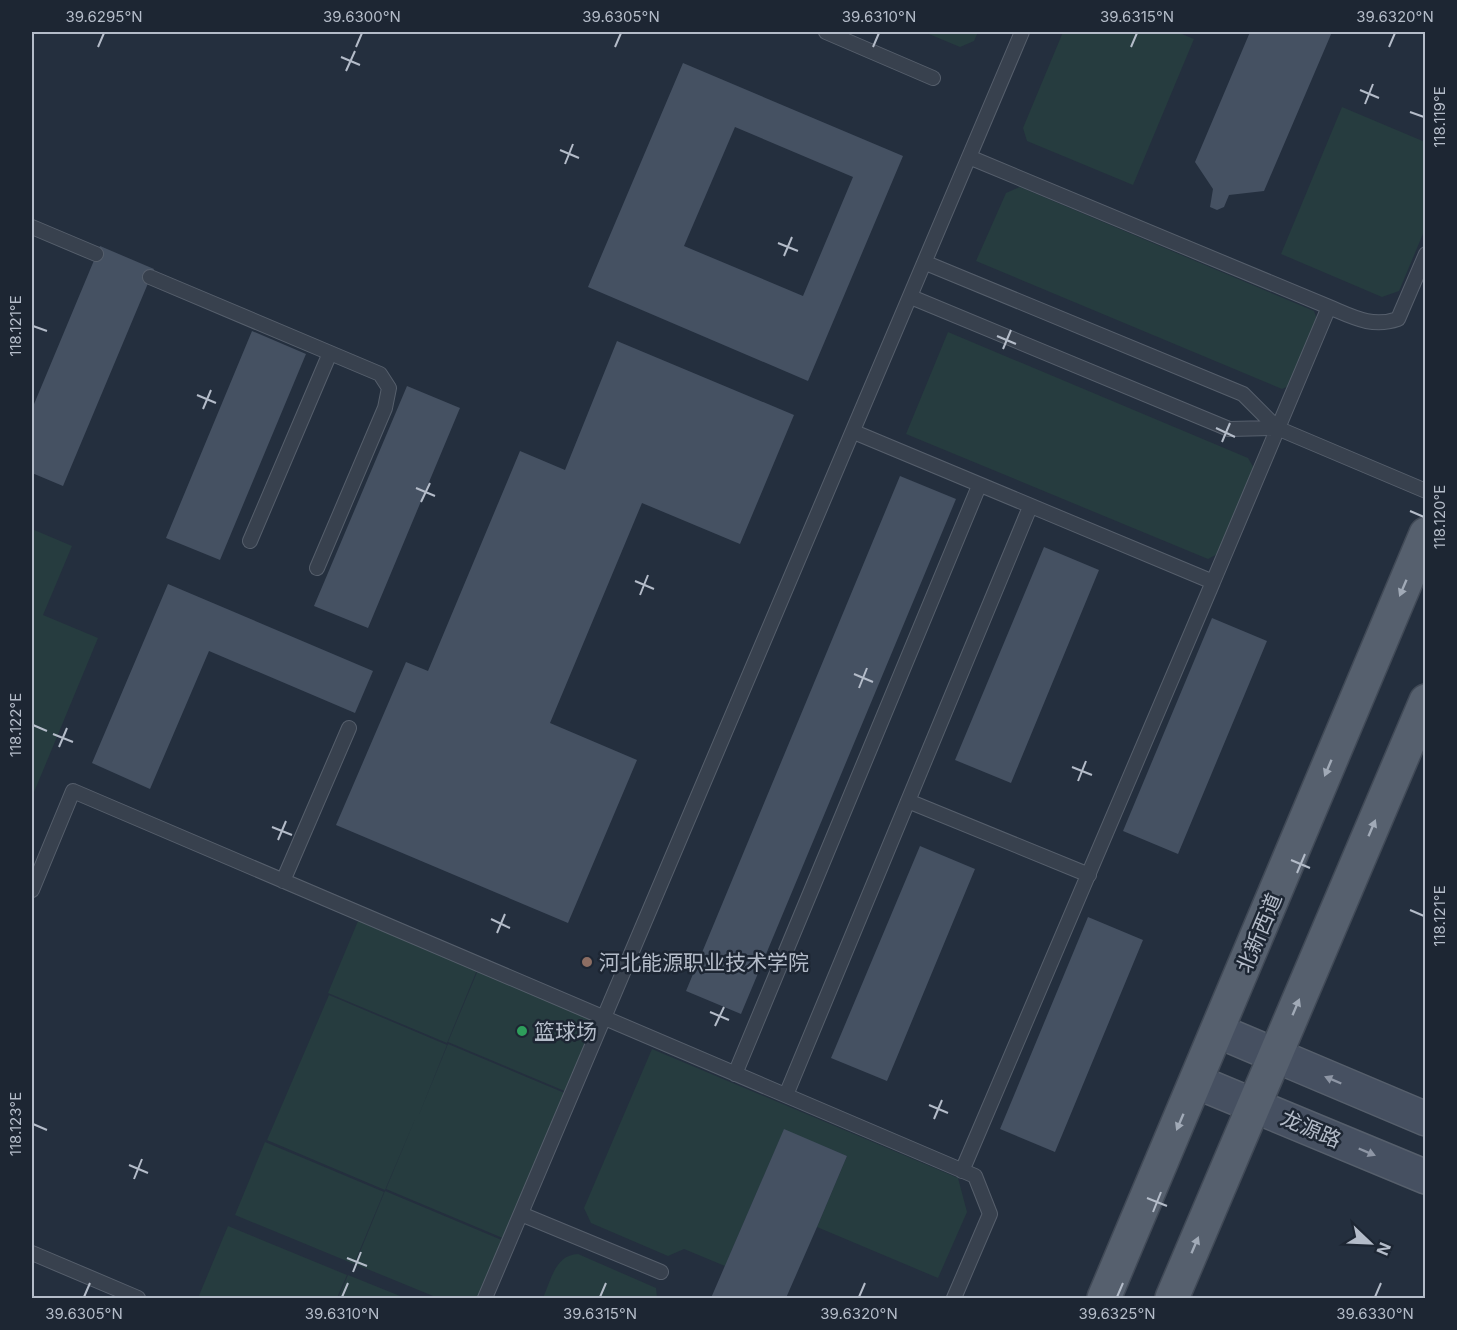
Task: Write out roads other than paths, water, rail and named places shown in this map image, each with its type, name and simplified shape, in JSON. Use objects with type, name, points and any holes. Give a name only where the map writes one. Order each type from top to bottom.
[{"type":"main road","name":"北新西道","points":[[1104,1299],[1425,534]]},
{"type":"main road","points":[[1172,1299],[1425,701]]},
{"type":"main road","points":[[1218,1031],[1425,1119]]},
{"type":"main road","name":"龙源路","points":[[1197,1082],[1425,1177]]},
{"type":"lane","points":[[826,32],[933,78]]},
{"type":"lane","points":[[485,1299],[1022,32]]},
{"type":"lane","points":[[969,157],[1364,322],[1383,324],[1398,319],[1425,254]]},
{"type":"lane","points":[[32,227],[96,254]]},
{"type":"lane","points":[[926,263],[1243,394],[1277,428],[1425,491]]},
{"type":"lane","points":[[150,277],[380,374],[389,388],[385,408],[317,568]]},
{"type":"lane","points":[[911,297],[1229,429],[1277,428]]},
{"type":"lane","points":[[962,1171],[1329,307]]},
{"type":"lane","points":[[250,541],[330,353]]},
{"type":"lane","points":[[854,432],[1213,582]]},
{"type":"lane","points":[[735,1074],[979,486]]},
{"type":"lane","points":[[786,1095],[1030,507]]},
{"type":"lane","points":[[283,881],[349,728]]},
{"type":"lane","points":[[32,890],[74,791],[975,1176],[990,1214],[954,1299]]},
{"type":"lane","points":[[908,801],[1089,875]]},
{"type":"lane","points":[[521,1214],[661,1272]]},
{"type":"lane","points":[[32,1253],[138,1299]]},
{"type":"place","name":"河北能源职业技术学院","points":[[587,962]]},
{"type":"place","name":"篮球场","points":[[522,1031]]}]
